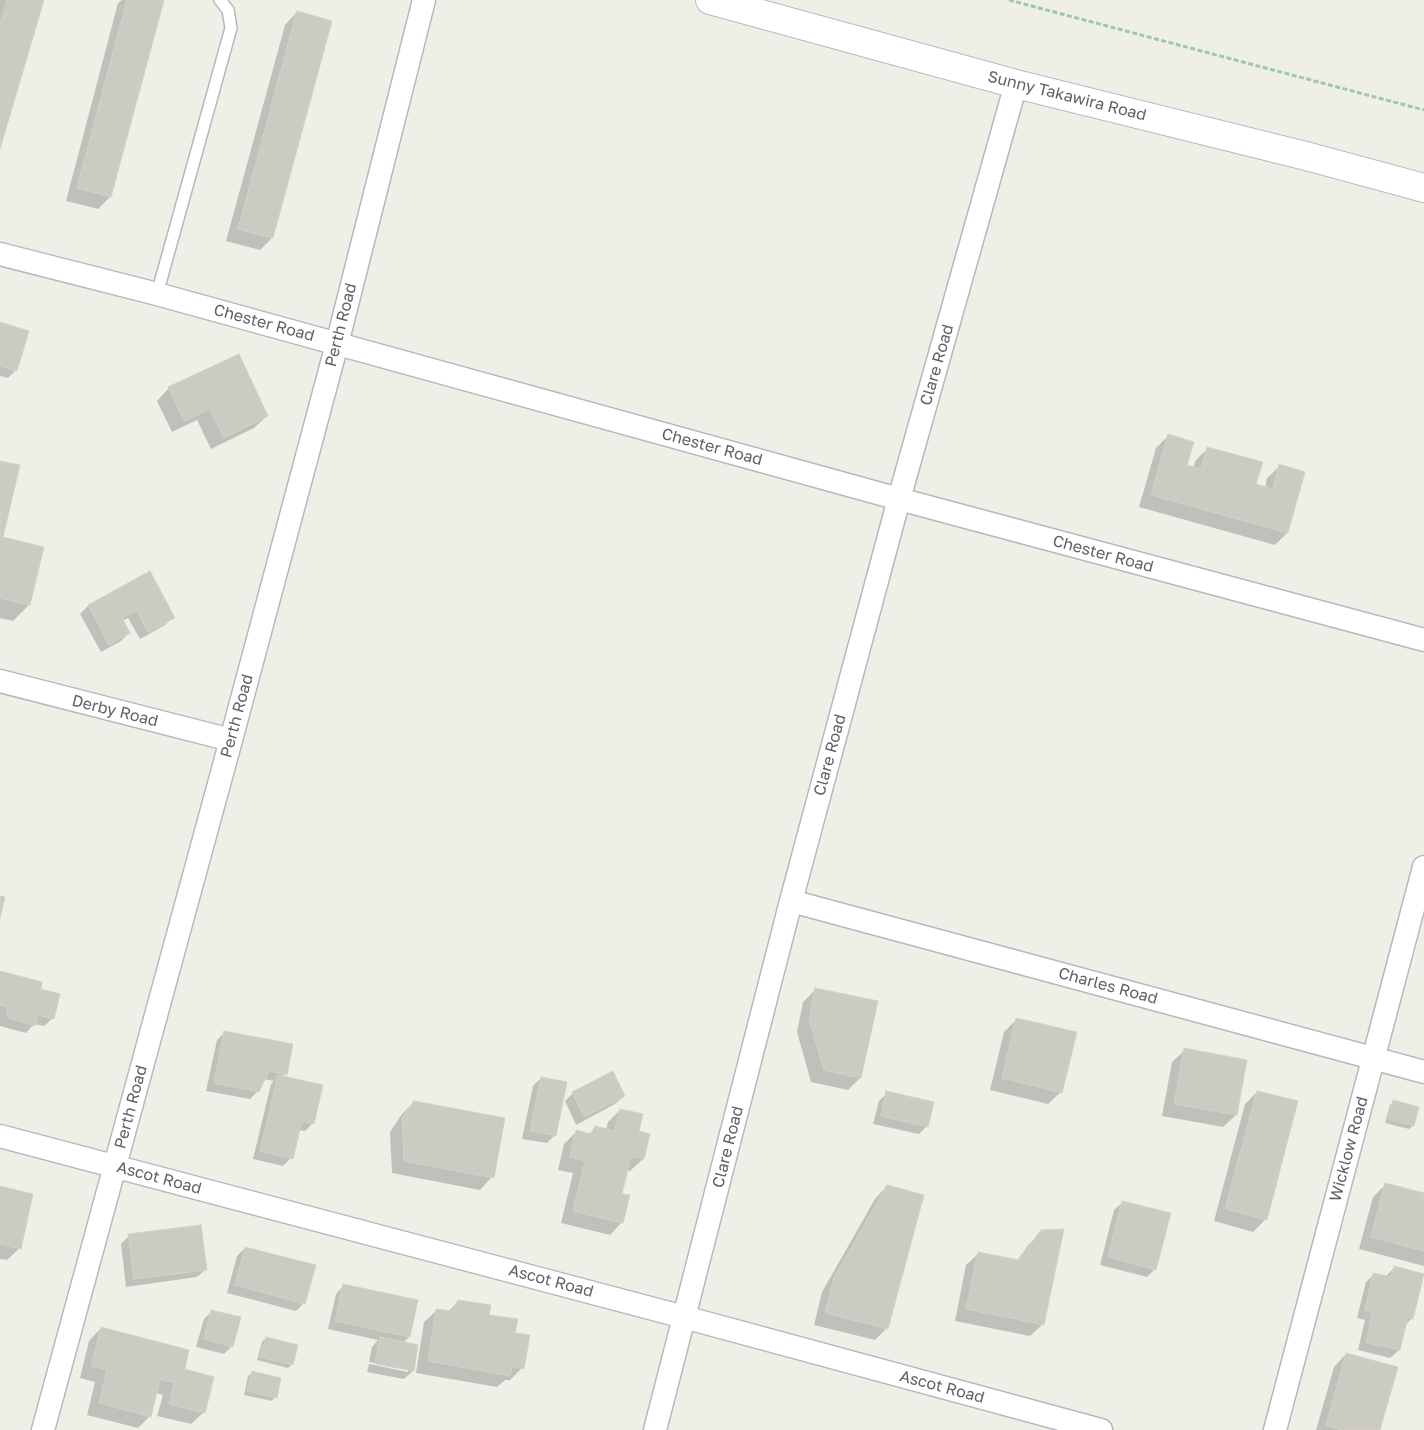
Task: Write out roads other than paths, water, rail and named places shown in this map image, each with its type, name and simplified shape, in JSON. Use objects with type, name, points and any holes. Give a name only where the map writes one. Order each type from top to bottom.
[{"type":"main road","name":"Sunny Takawira Road","points":[[710,0],[1016,84],[1306,156],[1424,188]]},
{"type":"street","name":"Perth Road","points":[[43,1430],[337,344],[424,0]]},
{"type":"street","name":"Clare Road","points":[[655,1430],[791,901],[899,499],[1016,84]]},
{"type":"street","name":"Chester Road","points":[[0,254],[156,294],[899,499],[1424,640]]},
{"type":"street","name":"Derby Road","points":[[0,681],[231,740]]},
{"type":"street","name":"Wicklow Road","points":[[1275,1430],[1424,867]]},
{"type":"street","name":"Charles Road","points":[[791,901],[1424,1072]]},
{"type":"street","name":"Ascot Road","points":[[0,1136],[684,1317],[1101,1430]]},
{"type":"lane","points":[[156,294],[232,28],[228,10],[220,0]]}]
